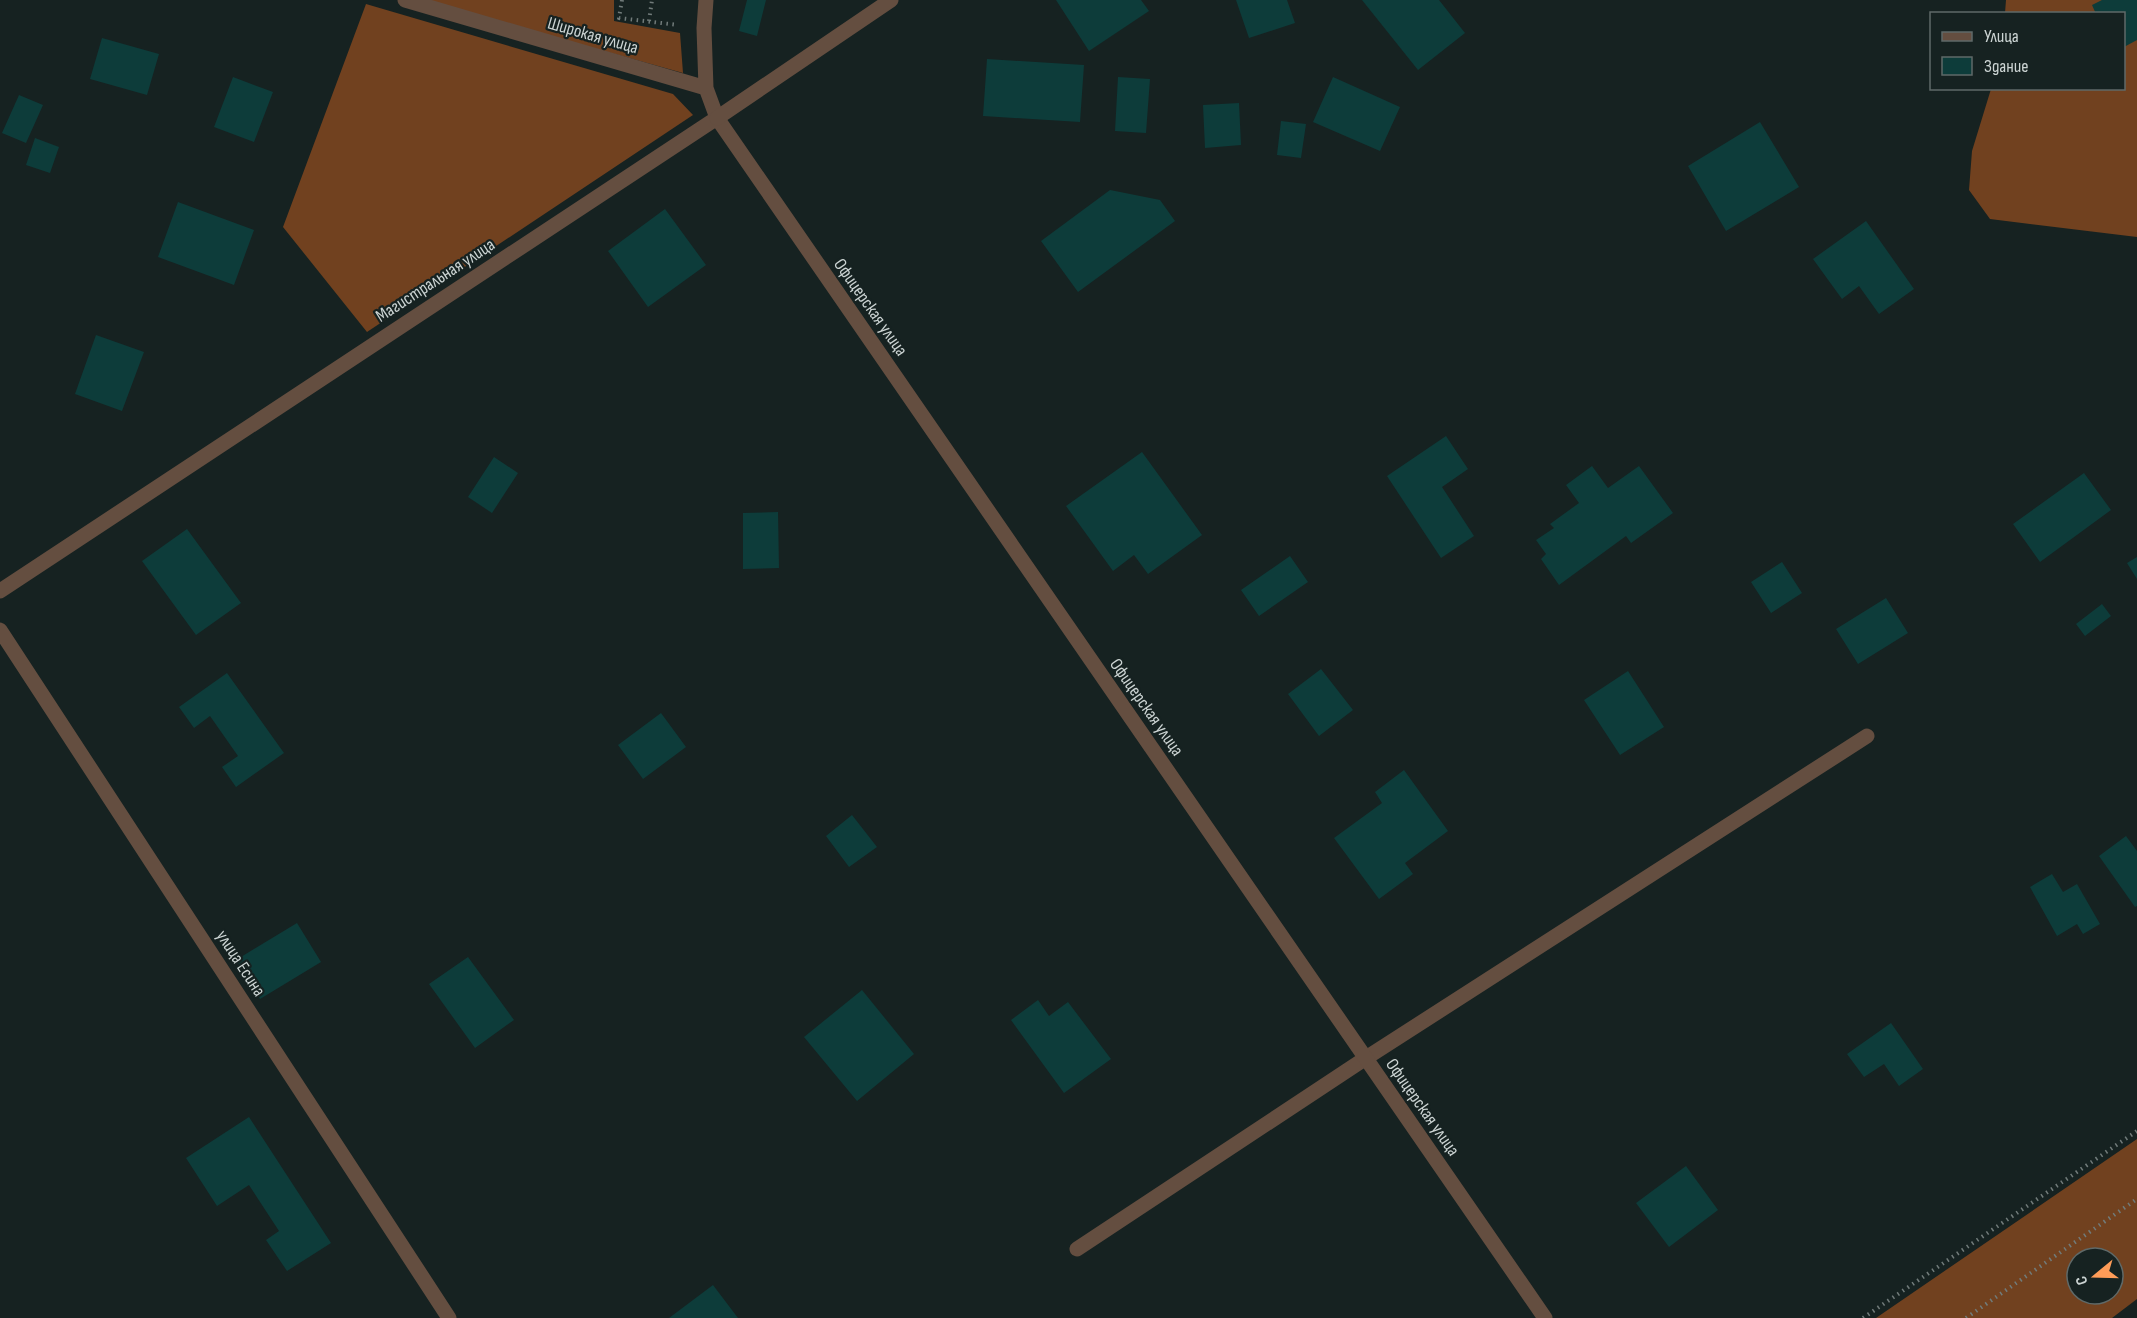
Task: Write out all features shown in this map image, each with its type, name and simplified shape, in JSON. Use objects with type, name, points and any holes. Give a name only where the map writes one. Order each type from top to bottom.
[{"type":"street","name":"Широкая улица","points":[[405,0],[706,88]]},
{"type":"street","points":[[706,0],[704,28],[706,88],[717,118]]},
{"type":"street","name":"Магистральная улица","points":[[0,591],[717,118],[891,0]]},
{"type":"street","name":"Офицерская улица","points":[[717,118],[1545,1318]]},
{"type":"street","name":"улица Есина","points":[[0,630],[449,1318]]},
{"type":"street","points":[[1077,1249],[1366,1058],[1867,736]]},
{"type":"path","points":[[622,0],[620,18],[704,28]]},
{"type":"path","points":[[649,21],[652,0]]},
{"type":"path","points":[[1863,1318],[2137,1131]]},
{"type":"path","points":[[1966,1318],[2137,1199]]},
{"type":"shaded area","points":[[421,0],[614,0],[614,21],[680,33],[683,73]]},
{"type":"shaded area","points":[[2006,0],[2137,0],[2137,237],[1990,219],[1969,190],[1972,151],[1991,90],[2125,90],[2125,12],[2005,12]]},
{"type":"shaded area","points":[[366,4],[673,94],[693,115],[367,332],[283,227]]},
{"type":"shaded area","points":[[2137,1139],[2137,1299],[2112,1318],[1876,1318]]},
{"type":"building","points":[[747,0],[766,0],[757,36],[739,31]]},
{"type":"building","points":[[1056,0],[1141,0],[1149,11],[1089,51]]},
{"type":"building","points":[[1236,0],[1287,0],[1295,23],[1249,38]]},
{"type":"building","points":[[1362,0],[1439,0],[1465,33],[1418,70]]},
{"type":"building","points":[[2102,0],[2137,0],[2137,40],[2125,46],[2125,12],[2095,12],[2092,5]]},
{"type":"building","points":[[102,38],[159,54],[147,95],[90,79]]},
{"type":"building","points":[[987,59],[1084,65],[1080,122],[983,116]]},
{"type":"building","points":[[233,77],[273,92],[254,142],[214,127]]},
{"type":"building","points":[[1118,77],[1150,79],[1146,133],[1115,131]]},
{"type":"building","points":[[1333,77],[1400,107],[1380,151],[1313,122]]},
{"type":"building","points":[[19,95],[43,105],[26,143],[2,133]]},
{"type":"building","points":[[1239,103],[1241,145],[1205,148],[1203,105]]},
{"type":"building","points":[[1281,121],[1306,124],[1301,158],[1277,155]]},
{"type":"building","points":[[1760,122],[1799,187],[1726,231],[1688,166]]},
{"type":"building","points":[[35,138],[59,147],[50,173],[26,165]]},
{"type":"building","points":[[1110,190],[1160,200],[1175,221],[1078,292],[1041,241]]},
{"type":"building","points":[[178,202],[254,230],[234,285],[158,257]]},
{"type":"building","points":[[665,209],[706,265],[648,307],[608,251]]},
{"type":"building","points":[[1866,221],[1914,289],[1879,314],[1859,286],[1842,299],[1813,259]]},
{"type":"building","points":[[96,335],[144,352],[122,411],[75,394]]},
{"type":"building","points":[[1446,436],[1468,469],[1442,487],[1474,536],[1441,558],[1387,476]]},
{"type":"building","points":[[1142,452],[1202,535],[1148,574],[1134,555],[1113,571],[1066,506]]},
{"type":"building","points":[[494,457],[518,473],[492,513],[468,497]]},
{"type":"building","points":[[1592,466],[1608,488],[1639,466],[1673,513],[1631,543],[1626,536],[1559,585],[1541,559],[1546,554],[1536,540],[1554,528],[1550,524],[1579,503],[1566,485]]},
{"type":"building","points":[[2084,473],[2111,510],[2040,562],[2013,524]]},
{"type":"building","points":[[778,512],[779,568],[743,569],[743,513]]},
{"type":"building","points":[[187,529],[241,603],[196,635],[142,561]]},
{"type":"building","points":[[1290,556],[1308,582],[1259,616],[1241,590]]},
{"type":"building","points":[[2137,557],[2137,579],[2127,563]]},
{"type":"building","points":[[1782,562],[1802,593],[1771,613],[1751,582]]},
{"type":"building","points":[[1886,598],[1908,633],[1858,664],[1836,629]]},
{"type":"building","points":[[2102,604],[2111,616],[2085,636],[2076,624]]},
{"type":"building","points":[[1321,669],[1353,710],[1319,736],[1288,694]]},
{"type":"building","points":[[1628,671],[1664,727],[1620,755],[1584,700]]},
{"type":"building","points":[[227,673],[284,753],[236,787],[222,767],[238,756],[210,716],[194,728],[179,707]]},
{"type":"building","points":[[661,713],[686,747],[643,779],[618,745]]},
{"type":"building","points":[[1404,770],[1448,831],[1405,863],[1413,874],[1379,899],[1334,838],[1382,803],[1375,792]]},
{"type":"building","points":[[852,815],[877,847],[849,867],[826,836]]},
{"type":"building","points":[[2126,836],[2137,851],[2137,906],[2135,907],[2099,856]]},
{"type":"building","points":[[2052,874],[2063,892],[2077,884],[2100,924],[2083,934],[2077,924],[2057,936],[2030,887]]},
{"type":"building","points":[[297,923],[321,962],[260,999],[236,960]]},
{"type":"building","points":[[468,957],[514,1020],[475,1048],[429,984]]},
{"type":"building","points":[[862,990],[914,1054],[857,1101],[804,1037]]},
{"type":"building","points":[[1038,1000],[1049,1016],[1068,1002],[1111,1059],[1064,1093],[1011,1020]]},
{"type":"building","points":[[1891,1023],[1923,1069],[1899,1086],[1884,1064],[1864,1077],[1847,1054]]},
{"type":"building","points":[[249,1117],[331,1243],[287,1271],[266,1240],[279,1231],[249,1185],[217,1206],[186,1158]]},
{"type":"building","points":[[1686,1166],[1718,1210],[1669,1247],[1636,1203]]},
{"type":"building","points":[[713,1285],[738,1318],[669,1318]]}]
